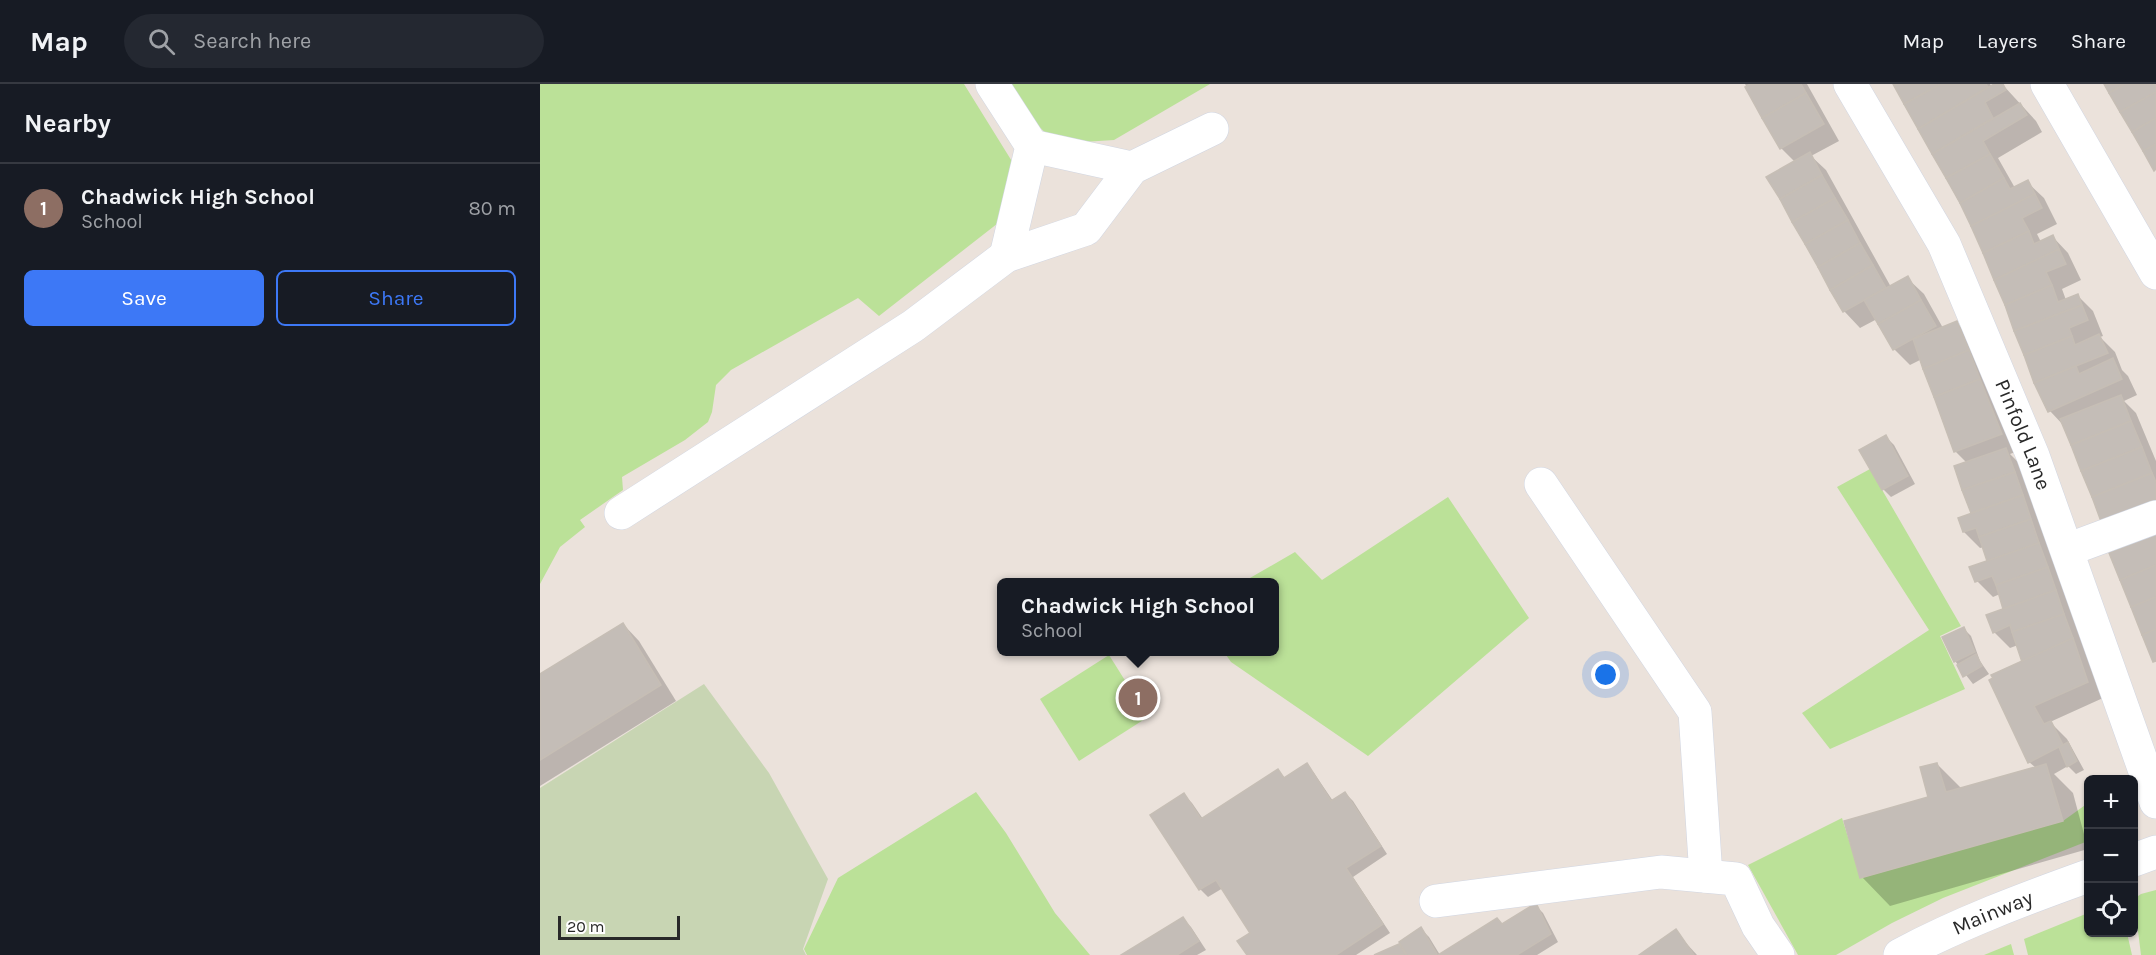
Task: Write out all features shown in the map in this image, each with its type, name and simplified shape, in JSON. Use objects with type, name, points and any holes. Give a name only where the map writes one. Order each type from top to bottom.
[{"type":"street","points":[[992,84],[1032,146],[1132,168]]},
{"type":"street","name":"Pinfold Lane","points":[[1850,84],[1944,244],[2033,456],[2156,802]]},
{"type":"street","points":[[2047,84],[2156,273]]},
{"type":"street","points":[[621,513],[913,326],[1006,256],[1086,229],[1132,168],[1212,129]]},
{"type":"street","points":[[1006,256],[1032,146]]},
{"type":"street","points":[[1541,484],[1695,712],[1706,876]]},
{"type":"street","points":[[2067,550],[2156,518]]},
{"type":"street","points":[[2138,858],[2156,852]]},
{"type":"street","points":[[1436,902],[1661,872],[1736,879],[1758,926],[1778,955]]},
{"type":"street","name":"Mainway","points":[[1900,955],[1938,934],[2015,902],[2084,877]]},
{"type":"green space","points":[[540,84],[964,84],[1013,163],[1002,220],[879,316],[858,298],[731,370],[716,385],[708,422],[685,440],[622,477],[623,490],[580,520],[585,527],[560,547],[540,584]]},
{"type":"green space","points":[[1009,84],[1210,84],[1114,140],[1067,143],[1051,138],[1033,121]]},
{"type":"green space","points":[[1870,469],[1961,626],[1940,636],[1965,689],[1830,749],[1802,713],[1929,630],[1837,487]]},
{"type":"green space","points":[[1448,497],[1529,618],[1368,756],[1231,662],[1227,656],[1279,656],[1279,578],[1250,578],[1295,552],[1322,580]]},
{"type":"green space","points":[[1110,656],[1148,717],[1079,761],[1040,699]]},
{"type":"green space","points":[[704,684],[769,773],[828,879],[803,949],[806,955],[540,955],[540,788]]},
{"type":"green space","points":[[976,792],[1006,833],[1055,913],[1090,955],[807,955],[804,949],[838,878]]},
{"type":"green space","points":[[2084,806],[2084,843],[1943,898],[1892,923],[1836,955],[1798,955],[1748,865],[1842,818],[1861,878],[2063,821]]},
{"type":"green space","points":[[2156,890],[2156,955],[2141,955],[2138,896]]},
{"type":"green space","points":[[2084,915],[2084,937],[2128,937],[2132,955],[2028,955],[2024,939]]},
{"type":"green space","points":[[2011,944],[2014,955],[1984,955]]},
{"type":"building","points":[[1750,84],[1801,84],[1806,93],[1762,118],[1745,87]]},
{"type":"building","points":[[1893,84],[1941,84],[1904,104]]},
{"type":"building","points":[[1941,84],[1986,84],[1988,87],[1918,129],[1904,104]]},
{"type":"building","points":[[1994,84],[2003,84],[2006,90],[1985,102],[1993,118],[1932,154],[1918,129]]},
{"type":"building","points":[[2104,84],[2125,84],[2109,93]]},
{"type":"building","points":[[2125,84],[2156,84],[2156,92],[2120,112],[2109,93]]},
{"type":"building","points":[[2156,92],[2156,118],[2132,132],[2120,112]]},
{"type":"building","points":[[1806,93],[1824,124],[1780,149],[1762,118]]},
{"type":"building","points":[[2020,103],[2027,115],[1983,141],[1990,154],[1946,178],[1932,154]]},
{"type":"building","points":[[2156,118],[2156,144],[2143,151],[2132,132]]},
{"type":"building","points":[[2156,144],[2156,169],[2154,171],[2143,151]]},
{"type":"building","points":[[1810,152],[1822,175],[1780,199],[1766,177]]},
{"type":"building","points":[[1990,154],[2004,178],[1960,203],[1946,178]]},
{"type":"building","points":[[1822,175],[1835,198],[1792,222],[1780,199]]},
{"type":"building","points":[[2004,178],[2010,189],[2028,180],[2035,194],[1971,226],[1960,203]]},
{"type":"building","points":[[2035,194],[2042,208],[2022,218],[2029,231],[1983,253],[1971,226]]},
{"type":"building","points":[[1835,198],[1848,220],[1805,244],[1792,222]]},
{"type":"building","points":[[1848,220],[1860,243],[1818,267],[1805,244]]},
{"type":"building","points":[[2029,231],[2034,244],[2053,235],[2059,249],[1994,280],[1983,253]]},
{"type":"building","points":[[1860,243],[1873,265],[1830,290],[1818,267]]},
{"type":"building","points":[[2059,249],[2066,264],[2046,272],[2052,285],[2005,305],[1994,280]]},
{"type":"building","points":[[1873,265],[1886,288],[1843,312],[1830,290]]},
{"type":"building","points":[[1908,276],[1921,300],[1878,324],[1864,300]]},
{"type":"building","points":[[2052,285],[2058,302],[2078,294],[2082,305],[2014,331],[2005,305]]},
{"type":"building","points":[[1921,300],[1936,326],[1893,350],[1878,324]]},
{"type":"building","points":[[2082,305],[2088,320],[2069,328],[2072,336],[2024,355],[2014,331]]},
{"type":"building","points":[[1957,321],[1969,350],[1923,369],[1913,339]]},
{"type":"building","points":[[2099,334],[2108,353],[2034,383],[2024,355],[2072,336],[2075,345]]},
{"type":"building","points":[[1969,350],[1980,379],[1934,397],[1923,369]]},
{"type":"building","points":[[2113,358],[2122,379],[2048,412],[2034,383],[2076,366],[2079,374]]},
{"type":"building","points":[[1980,379],[2002,434],[1954,452],[1934,397]]},
{"type":"building","points":[[2121,395],[2131,421],[2071,445],[2060,419]]},
{"type":"building","points":[[2131,421],[2142,447],[2081,471],[2071,445]]},
{"type":"building","points":[[1886,435],[1908,476],[1882,490],[1859,450]]},
{"type":"building","points":[[2142,447],[2152,473],[2092,497],[2081,471]]},
{"type":"building","points":[[2006,448],[2015,472],[1962,490],[1954,466]]},
{"type":"building","points":[[2015,472],[2023,495],[1971,513],[1962,490]]},
{"type":"building","points":[[2152,473],[2156,482],[2156,502],[2102,524],[2092,497]]},
{"type":"building","points":[[2023,495],[2031,519],[1979,537],[1976,528],[1963,532],[1958,518]]},
{"type":"building","points":[[2031,519],[2039,543],[1987,561],[1979,537]]},
{"type":"building","points":[[2156,534],[2156,565],[2120,580],[2109,553]]},
{"type":"building","points":[[2039,543],[2048,567],[1996,585],[1992,576],[1975,582],[1969,567]]},
{"type":"building","points":[[2156,565],[2156,597],[2131,607],[2120,580]]},
{"type":"building","points":[[2048,567],[2056,590],[2003,609],[1996,585]]},
{"type":"building","points":[[2056,590],[2064,614],[2012,632],[2010,625],[1993,633],[1986,615]]},
{"type":"building","points":[[2156,597],[2156,629],[2142,635],[2131,607]]},
{"type":"building","points":[[2064,614],[2073,638],[2022,662],[2012,632]]},
{"type":"building","points":[[623,623],[661,685],[540,760],[540,674]]},
{"type":"building","points":[[1964,627],[1975,652],[1954,662],[1942,637]]},
{"type":"building","points":[[2156,629],[2156,661],[2153,662],[2142,635]]},
{"type":"building","points":[[2073,638],[2088,682],[2034,706],[2044,724],[2051,721],[2063,745],[2028,763],[1989,680],[1993,678],[1991,675]]},
{"type":"building","points":[[1976,654],[1982,666],[1963,677],[1957,665]]},
{"type":"building","points":[[2068,742],[2077,761],[2067,767],[2059,747]]},
{"type":"building","points":[[1307,763],[1331,801],[1345,792],[1381,846],[1346,868],[1383,924],[1336,955],[1247,955],[1237,941],[1250,933],[1216,880],[1199,890],[1150,815],[1184,793],[1201,819],[1278,769],[1284,778]]},
{"type":"building","points":[[1937,763],[1946,792],[2046,764],[2063,821],[1860,878],[1844,821],[1928,797],[1920,767]]},
{"type":"building","points":[[1536,903],[1551,934],[1517,955],[1438,955],[1497,918],[1502,924]]},
{"type":"building","points":[[1183,917],[1199,941],[1177,955],[1121,955]]},
{"type":"building","points":[[1421,927],[1436,955],[1407,955],[1399,942]]},
{"type":"building","points":[[1676,929],[1694,955],[1639,955]]},
{"type":"building","points":[[1399,944],[1406,955],[1374,955]]},
{"type":"place","name":"Chadwick High School","points":[[1138,698]]}]
